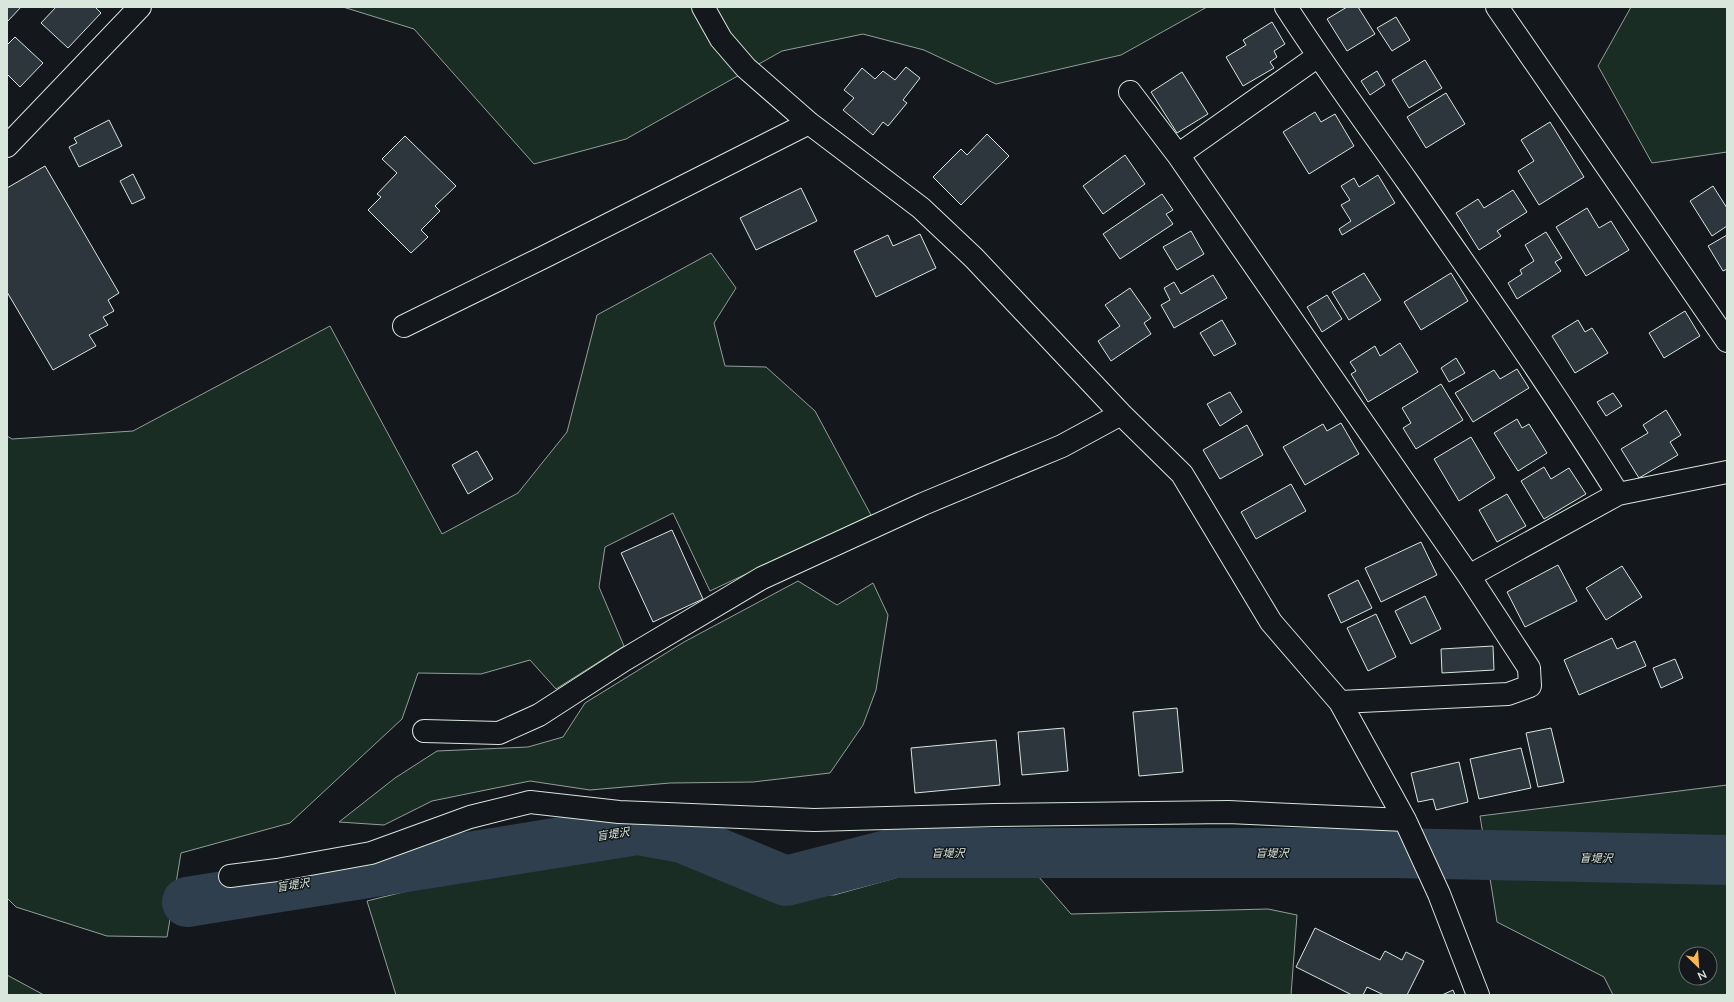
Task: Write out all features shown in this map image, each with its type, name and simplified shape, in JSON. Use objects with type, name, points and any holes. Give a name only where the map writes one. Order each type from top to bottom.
[{"type":"street","points":[[7,146],[140,7]]},
{"type":"street","points":[[703,7],[721,39],[746,68],[809,123],[921,208],[974,258],[1121,414],[1182,474],[1271,622],[1340,702],[1405,820],[1439,894],[1478,995]]},
{"type":"street","points":[[1286,7],[1318,56],[1412,188],[1567,414],[1618,494]]},
{"type":"street","points":[[1498,7],[1727,341]]},
{"type":"street","points":[[1178,155],[1318,56]]},
{"type":"street","points":[[1130,92],[1178,155],[1469,576],[1529,668],[1530,686],[1508,694],[1340,702]]},
{"type":"street","points":[[404,326],[551,254],[809,123]]},
{"type":"street","points":[[424,731],[499,733],[539,715],[624,660],[762,578],[923,504],[1062,446],[1121,414]]},
{"type":"street","points":[[1469,576],[1618,494],[1727,472]]},
{"type":"street","points":[[230,876],[277,870],[371,853],[470,817],[530,802],[619,812],[814,820],[995,814],[1228,812],[1405,820]]},
{"type":"green space","points":[[343,7],[1207,7],[1121,55],[996,84],[924,50],[863,34],[782,51],[626,139],[534,164],[414,29]]},
{"type":"green space","points":[[1631,7],[1727,7],[1727,152],[1652,163],[1598,66]]},
{"type":"green space","points":[[711,253],[736,288],[714,323],[725,366],[766,367],[815,411],[871,515],[710,591],[673,513],[605,547],[599,587],[624,646],[556,689],[530,660],[481,674],[418,673],[402,719],[290,823],[181,853],[167,937],[107,936],[16,907],[7,898],[7,436],[12,439],[133,431],[330,326],[442,534],[518,493],[567,432],[597,315]]},
{"type":"green space","points":[[798,581],[837,605],[873,583],[888,615],[876,690],[863,725],[830,773],[753,782],[670,783],[590,790],[530,781],[432,801],[384,825],[339,822],[395,778],[437,751],[528,747],[563,737],[585,703],[684,642]]},
{"type":"green space","points":[[1727,785],[1727,995],[1613,995],[1604,977],[1497,922],[1480,816]]},
{"type":"green space","points":[[645,850],[766,892],[834,895],[917,872],[1032,869],[1071,914],[1268,909],[1297,915],[1291,995],[396,995],[367,901],[496,869]]},
{"type":"green space","points":[[7,975],[44,995],[7,995]]},
{"type":"building","points":[[7,7],[21,7],[7,22]]},
{"type":"building","points":[[56,7],[95,7],[101,13],[68,48],[41,23]]},
{"type":"building","points":[[1347,7],[1358,7],[1375,34],[1347,51],[1327,19]]},
{"type":"building","points":[[1396,17],[1410,40],[1392,51],[1377,28]]},
{"type":"building","points":[[1272,22],[1285,44],[1274,51],[1277,57],[1270,62],[1274,68],[1243,86],[1226,57],[1246,45],[1243,40]]},
{"type":"building","points":[[15,37],[43,63],[20,87],[7,74],[7,45]]},
{"type":"building","points":[[1425,60],[1442,88],[1409,108],[1392,80]]},
{"type":"building","points":[[906,67],[920,78],[903,100],[907,103],[888,126],[883,122],[873,135],[843,110],[854,98],[844,90],[862,68],[875,79],[883,71],[895,80]]},
{"type":"building","points":[[1377,71],[1385,85],[1370,95],[1361,81]]},
{"type":"building","points":[[1182,72],[1208,114],[1177,133],[1151,92]]},
{"type":"building","points":[[1446,93],[1465,124],[1426,148],[1407,117]]},
{"type":"building","points":[[1315,112],[1321,122],[1335,114],[1354,146],[1309,174],[1283,132]]},
{"type":"building","points":[[109,120],[122,146],[79,167],[69,147],[77,143],[74,138]]},
{"type":"building","points":[[1550,122],[1584,177],[1539,205],[1518,171],[1534,161],[1521,140]]},
{"type":"building","points":[[987,134],[1009,156],[961,205],[933,177],[961,149],[967,155]]},
{"type":"building","points":[[405,136],[456,186],[435,206],[440,211],[421,230],[428,237],[411,253],[368,210],[381,197],[377,194],[397,173],[382,159]]},
{"type":"building","points":[[1125,155],[1145,184],[1103,214],[1083,186]]},
{"type":"building","points":[[45,166],[119,293],[108,300],[114,311],[103,317],[108,325],[89,335],[96,346],[53,370],[7,292],[7,188]]},
{"type":"building","points":[[133,174],[145,198],[132,204],[120,181]]},
{"type":"building","points":[[1378,175],[1395,203],[1342,235],[1339,229],[1351,221],[1341,205],[1350,200],[1341,186],[1354,178],[1359,187]]},
{"type":"building","points":[[1713,186],[1727,208],[1727,226],[1712,236],[1690,201]]},
{"type":"building","points":[[801,188],[817,221],[756,250],[740,218]]},
{"type":"building","points":[[1513,190],[1527,212],[1497,231],[1501,236],[1479,250],[1456,213],[1478,199],[1484,208]]},
{"type":"building","points":[[1162,194],[1173,210],[1166,214],[1173,224],[1120,259],[1103,234]]},
{"type":"building","points":[[1587,208],[1599,228],[1611,221],[1629,250],[1586,276],[1556,227]]},
{"type":"building","points":[[1191,231],[1204,254],[1177,270],[1163,247]]},
{"type":"building","points":[[1546,232],[1562,258],[1555,262],[1561,271],[1517,299],[1508,283],[1522,274],[1520,270],[1534,261],[1525,245]]},
{"type":"building","points":[[920,234],[936,268],[876,297],[854,251],[888,235],[893,246]]},
{"type":"building","points":[[1727,235],[1727,269],[1723,271],[1708,246]]},
{"type":"building","points":[[1364,273],[1381,300],[1349,320],[1332,292]]},
{"type":"building","points":[[1451,273],[1468,301],[1421,330],[1404,302]]},
{"type":"building","points":[[1213,275],[1227,298],[1174,328],[1161,305],[1170,300],[1164,288],[1174,282],[1181,294]]},
{"type":"building","points":[[1130,288],[1151,318],[1144,323],[1151,334],[1111,361],[1098,341],[1120,326],[1105,305]]},
{"type":"building","points":[[1327,295],[1342,319],[1322,332],[1307,307]]},
{"type":"building","points":[[1685,311],[1700,336],[1664,358],[1649,333]]},
{"type":"building","points":[[1222,320],[1236,344],[1214,356],[1200,333]]},
{"type":"building","points":[[1578,320],[1585,332],[1592,328],[1608,353],[1575,373],[1552,336]]},
{"type":"building","points":[[1400,343],[1418,372],[1368,402],[1351,374],[1356,371],[1350,362],[1375,346],[1380,356]]},
{"type":"building","points":[[1456,358],[1465,373],[1449,382],[1441,368]]},
{"type":"building","points":[[1517,369],[1529,388],[1473,422],[1455,393],[1494,370],[1500,379]]},
{"type":"building","points":[[1441,384],[1463,420],[1416,449],[1403,428],[1411,423],[1402,408]]},
{"type":"building","points":[[1230,392],[1242,412],[1220,426],[1207,404]]},
{"type":"building","points":[[1613,393],[1622,406],[1606,416],[1597,402]]},
{"type":"building","points":[[1666,410],[1681,435],[1670,442],[1678,455],[1639,478],[1621,449],[1648,433],[1643,425]]},
{"type":"building","points":[[1517,419],[1522,428],[1529,424],[1547,453],[1518,471],[1494,433]]},
{"type":"building","points":[[1341,423],[1359,454],[1305,485],[1283,447],[1323,424],[1327,431]]},
{"type":"building","points":[[1247,425],[1263,455],[1220,479],[1203,450]]},
{"type":"building","points":[[1471,437],[1495,478],[1459,501],[1434,459]]},
{"type":"building","points":[[477,451],[493,479],[468,494],[452,465]]},
{"type":"building","points":[[1544,467],[1551,479],[1569,468],[1586,494],[1544,519],[1521,481]]},
{"type":"building","points":[[1291,484],[1306,511],[1256,539],[1241,512]]},
{"type":"building","points":[[1507,494],[1526,526],[1497,542],[1479,510]]},
{"type":"building","points":[[672,530],[703,599],[653,622],[621,553]]},
{"type":"building","points":[[1421,542],[1437,575],[1381,602],[1365,568]]},
{"type":"building","points":[[1558,565],[1577,601],[1525,627],[1507,592]]},
{"type":"building","points":[[1622,566],[1642,597],[1606,620],[1586,588]]},
{"type":"building","points":[[1358,580],[1372,608],[1341,623],[1328,595]]},
{"type":"building","points":[[1425,596],[1441,629],[1411,644],[1395,611]]},
{"type":"building","points":[[1376,614],[1396,657],[1368,671],[1347,628]]},
{"type":"building","points":[[1612,638],[1617,649],[1635,641],[1646,666],[1579,695],[1564,660]]},
{"type":"building","points":[[1493,646],[1494,670],[1442,673],[1441,649]]},
{"type":"building","points":[[1675,659],[1683,678],[1661,688],[1653,668]]},
{"type":"building","points":[[1177,708],[1183,772],[1139,776],[1133,712]]},
{"type":"building","points":[[1064,728],[1068,771],[1022,775],[1018,732]]},
{"type":"building","points":[[1551,728],[1564,782],[1538,787],[1526,733]]},
{"type":"building","points":[[996,740],[1000,785],[915,793],[911,748]]},
{"type":"building","points":[[1521,748],[1531,788],[1479,799],[1470,759]]},
{"type":"building","points":[[1459,762],[1468,802],[1436,810],[1433,799],[1418,802],[1411,773]]},
{"type":"building","points":[[1315,928],[1380,960],[1385,951],[1402,960],[1406,952],[1424,961],[1407,995],[1384,995],[1367,987],[1363,995],[1352,995],[1296,967]]},
{"type":"building","points":[[1453,990],[1455,995],[1442,995]]},
{"type":"waterway","name":"盲堤沢","points":[[187,902],[637,830],[682,838],[786,881],[895,853],[1393,853],[1727,860]]}]
